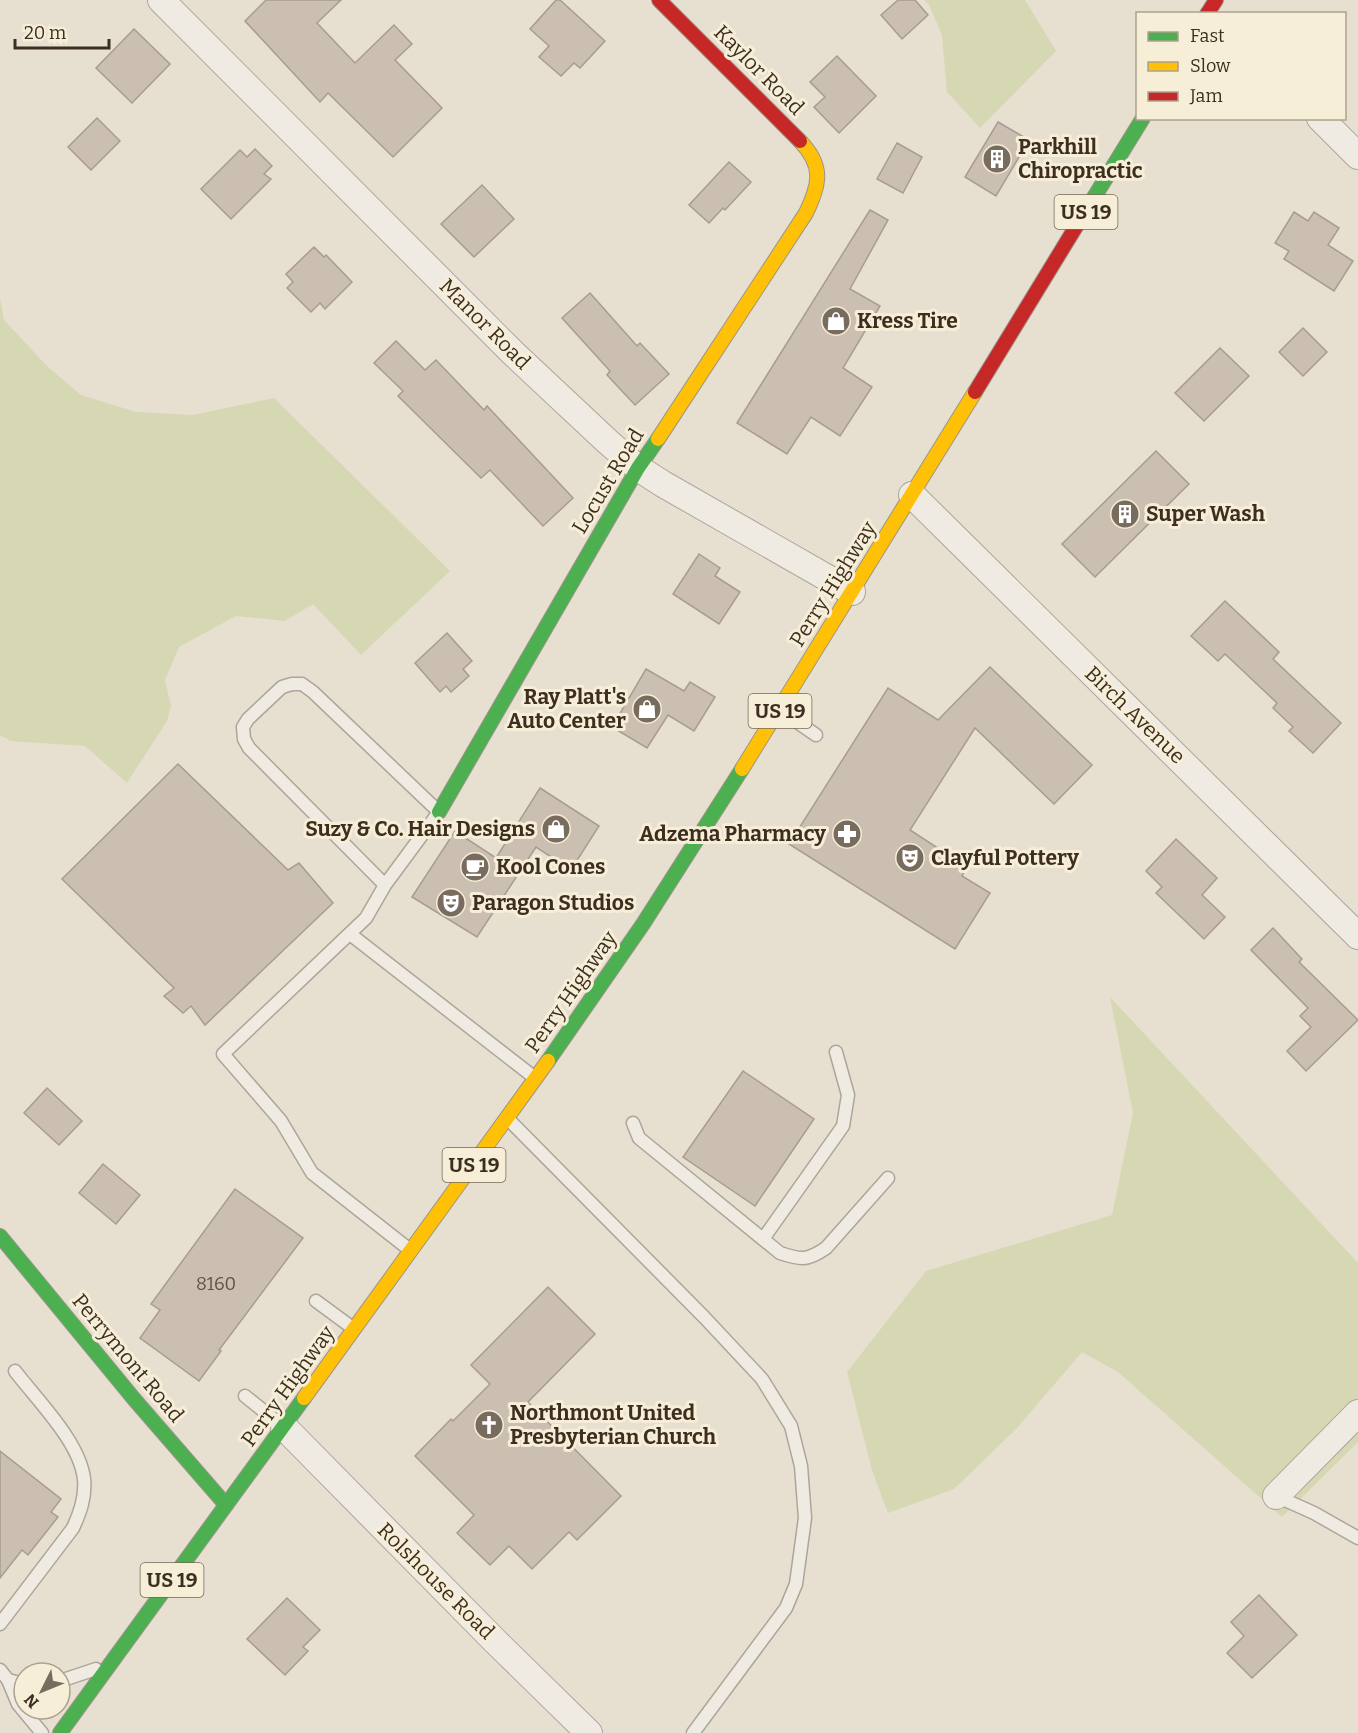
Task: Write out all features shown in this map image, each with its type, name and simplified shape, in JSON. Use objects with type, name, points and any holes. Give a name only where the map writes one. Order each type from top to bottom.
[{"type":"main road","name":"Kaylor Road","points":[[659,0],[803,144],[814,160],[819,176]]},
{"type":"main road","name":"Perry Highway","points":[[60,1733],[508,1119],[643,924],[780,710],[1142,120]]},
{"type":"main road","name":"Locust Road","points":[[439,812],[638,468],[803,220],[813,200],[819,176]]},
{"type":"main road","name":"Perrymont Road","points":[[0,1236],[134,1399],[226,1505]]},
{"type":"street","name":"Manor Road","points":[[162,0],[513,353],[638,468],[852,592]]},
{"type":"street","points":[[1322,120],[1358,156]]},
{"type":"street","name":"Birch Avenue","points":[[912,495],[1358,936]]},
{"type":"street","points":[[1276,1496],[1358,1413]]},
{"type":"street","name":"Rolshouse Road","points":[[284,1427],[589,1733]]},
{"type":"lane","points":[[384,885],[249,748],[244,739],[243,727],[248,718],[282,687],[302,684],[314,692],[439,812],[384,885],[366,918],[223,1054],[281,1121],[312,1173],[412,1251]]},
{"type":"lane","points":[[780,710],[816,735]]},
{"type":"lane","points":[[350,934],[536,1079]]},
{"type":"lane","points":[[763,1239],[843,1126],[848,1095],[836,1052]]},
{"type":"lane","points":[[508,1119],[711,1324],[762,1379],[791,1426],[801,1466],[805,1518],[796,1584],[786,1608],[693,1733]]},
{"type":"lane","points":[[633,1123],[639,1138],[780,1253],[800,1260],[814,1257],[826,1248],[888,1178]]},
{"type":"lane","points":[[316,1301],[355,1329]]},
{"type":"lane","points":[[0,1624],[73,1528],[81,1512],[84,1496],[84,1479],[80,1462],[67,1437],[15,1371]]},
{"type":"lane","points":[[245,1396],[284,1427]]},
{"type":"lane","points":[[1276,1496],[1314,1513],[1358,1538]]},
{"type":"lane","points":[[72,1678],[91,1672],[113,1660]]},
{"type":"lane","points":[[4,1675],[18,1704],[42,1733]]},
{"type":"green space","points":[[924,0],[1025,0],[1056,51],[980,128],[947,92],[942,35],[929,5]]},
{"type":"green space","points":[[0,299],[4,320],[46,365],[81,395],[136,412],[193,415],[274,398],[450,571],[361,655],[313,604],[285,621],[236,616],[179,647],[165,680],[171,706],[167,721],[127,783],[85,746],[11,741],[0,735]]},
{"type":"green space","points":[[1110,997],[1358,1263],[1358,1442],[1282,1517],[1118,1372],[1082,1352],[1016,1429],[954,1489],[888,1513],[872,1470],[847,1372],[926,1271],[1112,1215],[1133,1113]]},
{"type":"building","points":[[266,0],[341,0],[317,23],[355,63],[394,25],[412,44],[395,60],[442,108],[393,157],[328,93],[320,102],[245,21]]},
{"type":"building","points":[[556,0],[560,0],[605,41],[580,68],[574,63],[561,76],[539,57],[549,46],[530,29]]},
{"type":"building","points":[[898,0],[915,0],[928,15],[902,39],[881,15]]},
{"type":"building","points":[[134,29],[170,64],[132,103],[96,68]]},
{"type":"building","points":[[837,56],[876,96],[839,133],[814,107],[825,97],[810,82]]},
{"type":"building","points":[[97,118],[120,141],[91,170],[68,147]]},
{"type":"building","name":"Parkhill Chiropractic","points":[[998,122],[1029,140],[996,196],[965,177]]},
{"type":"building","points":[[897,143],[922,157],[903,193],[877,179]]},
{"type":"building","points":[[255,149],[272,166],[264,174],[271,179],[231,219],[201,189],[240,150],[247,157]]},
{"type":"building","points":[[729,162],[751,182],[725,210],[723,208],[709,223],[689,205]]},
{"type":"building","points":[[482,185],[514,219],[474,257],[441,224]]},
{"type":"building","name":"Kress Tire","points":[[870,210],[888,220],[850,289],[880,306],[843,368],[872,387],[840,436],[811,417],[787,454],[737,423]]},
{"type":"building","points":[[1294,212],[1308,221],[1314,212],[1339,228],[1328,245],[1353,261],[1334,291],[1284,259],[1289,251],[1275,243]]},
{"type":"building","points":[[314,247],[324,257],[326,255],[352,282],[325,309],[320,303],[311,312],[287,288],[293,282],[286,274]]},
{"type":"building","points":[[590,293],[637,346],[640,343],[669,374],[635,405],[607,375],[610,371],[562,318]]},
{"type":"building","points":[[1303,328],[1327,352],[1303,376],[1279,352]]},
{"type":"building","points":[[396,341],[425,370],[436,360],[484,410],[487,406],[573,498],[543,526],[490,470],[481,478],[398,396],[403,391],[374,363]]},
{"type":"building","points":[[1220,348],[1249,376],[1204,421],[1175,393]]},
{"type":"building","name":"Super Wash","points":[[1156,451],[1189,484],[1095,577],[1062,544]]},
{"type":"building","points":[[699,554],[720,568],[715,576],[740,592],[719,624],[673,594]]},
{"type":"building","points":[[1225,601],[1279,652],[1273,659],[1341,723],[1313,753],[1289,731],[1293,727],[1273,708],[1277,703],[1225,654],[1218,661],[1191,636]]},
{"type":"building","points":[[447,633],[472,661],[463,669],[469,676],[451,692],[446,686],[440,692],[415,663]]},
{"type":"building","points":[[990,667],[1092,765],[1054,804],[975,728],[910,830],[967,867],[962,876],[990,893],[955,949],[789,844],[888,688],[938,720]]},
{"type":"building","name":"Ray Platt's Auto Center","points":[[646,669],[684,691],[690,682],[715,697],[694,731],[668,715],[647,748],[612,727]]},
{"type":"building","points":[[178,764],[288,870],[299,863],[333,903],[205,1025],[191,1006],[183,1013],[164,996],[174,988],[62,879]]},
{"type":"building","points":[[540,788],[599,826],[571,870],[536,847],[477,937],[412,897],[455,831],[496,858]]},
{"type":"building","points":[[1176,839],[1217,878],[1202,895],[1225,917],[1204,939],[1156,893],[1162,887],[1146,871]]},
{"type":"building","points":[[1273,928],[1302,959],[1299,962],[1358,1020],[1306,1071],[1287,1051],[1311,1027],[1300,1016],[1308,1008],[1251,950]]},
{"type":"building","points":[[743,1071],[814,1119],[755,1206],[683,1157]]},
{"type":"building","points":[[47,1088],[82,1121],[59,1145],[24,1113]]},
{"type":"building","points":[[103,1164],[140,1195],[116,1224],[79,1193]]},
{"type":"building","points":[[235,1189],[303,1238],[219,1350],[221,1351],[199,1381],[140,1338],[160,1310],[151,1304]]},
{"type":"building","name":"Northmont United Presbyterian Church","points":[[548,1287],[595,1334],[528,1402],[621,1496],[577,1540],[569,1532],[532,1569],[509,1546],[490,1565],[457,1533],[474,1515],[415,1456],[490,1384],[471,1365]]},
{"type":"building","points":[[0,1451],[61,1499],[51,1512],[58,1517],[28,1555],[22,1550],[0,1578]]},
{"type":"building","points":[[1259,1595],[1297,1635],[1252,1678],[1227,1653],[1244,1636],[1231,1622]]},
{"type":"building","points":[[287,1598],[320,1630],[303,1647],[308,1651],[285,1675],[247,1639]]},
{"type":"traffic: fast","points":[[1077,225],[1142,120]]},
{"type":"traffic: fast","points":[[439,812],[638,468],[658,439]]},
{"type":"traffic: fast","points":[[548,1061],[643,924],[742,769]]},
{"type":"traffic: fast","points":[[0,1236],[134,1399],[226,1505]]},
{"type":"traffic: fast","points":[[60,1733],[304,1398]]},
{"type":"traffic: slow","points":[[658,439],[806,213],[817,184],[817,176],[813,159],[800,141]]},
{"type":"traffic: slow","points":[[742,769],[975,392]]},
{"type":"traffic: slow","points":[[304,1398],[548,1061]]},
{"type":"traffic: jam","points":[[659,0],[800,141]]},
{"type":"traffic: jam","points":[[1208,12],[1216,0]]},
{"type":"traffic: jam","points":[[975,392],[1077,225]]},
{"type":"place","name":"Parkhill Chiropractic","points":[[997,159]]},
{"type":"place","name":"Kress Tire","points":[[836,321]]},
{"type":"place","name":"Super Wash","points":[[1125,514]]},
{"type":"place","name":"Ray Platt's Auto Center","points":[[647,709]]},
{"type":"place","name":"Suzy & Co. Hair Designs","points":[[556,829]]},
{"type":"place","name":"Adzema Pharmacy","points":[[847,834]]},
{"type":"place","name":"Clayful Pottery","points":[[910,858]]},
{"type":"place","name":"Kool Cones","points":[[475,867]]},
{"type":"place","name":"Paragon Studios","points":[[451,903]]},
{"type":"place","name":"Northmont United Presbyterian Church","points":[[489,1425]]}]
